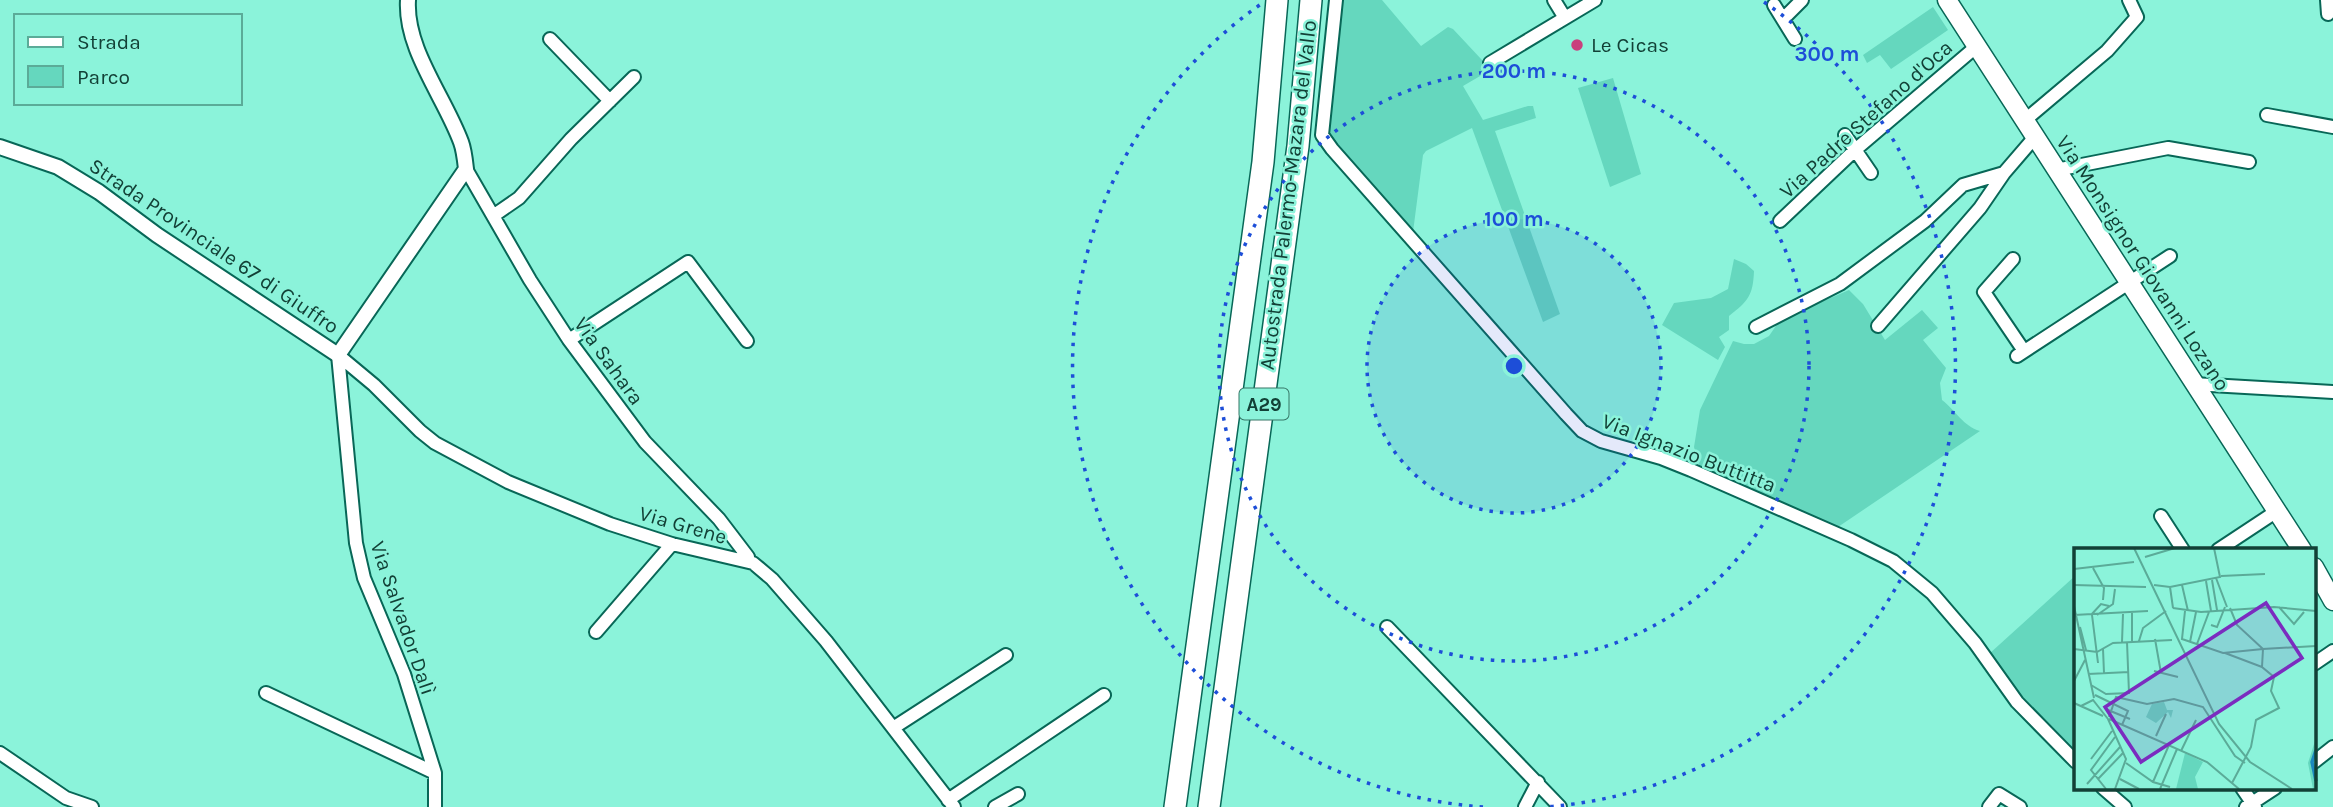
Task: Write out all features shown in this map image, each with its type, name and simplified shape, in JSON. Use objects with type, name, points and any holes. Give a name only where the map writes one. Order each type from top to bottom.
[{"type":"highway","name":"Autostrada Palermo-Mazara del Vallo","points":[[1175,807],[1263,162],[1277,0]]},
{"type":"highway","name":"Autostrada Palermo-Mazara del Vallo","points":[[1209,807],[1298,146],[1311,0]]},
{"type":"main road","name":"Via Monsignor Giovanni Lozano","points":[[1947,0],[2301,548]]},
{"type":"main road","points":[[2316,572],[2333,594]]},
{"type":"main road","points":[[2316,573],[2333,601]]},
{"type":"street","points":[[408,0],[407,19],[412,38],[462,144],[466,169]]},
{"type":"street","name":"Via Ignazio Buttitta","points":[[1336,0],[1322,135],[1480,319],[1583,431],[1601,441],[1661,458],[1691,470],[1893,561],[1932,593],[1975,643],[2017,702],[2074,760]]},
{"type":"street","points":[[1554,0],[1565,18]]},
{"type":"street","points":[[1490,63],[1595,0]]},
{"type":"street","points":[[1783,19],[1802,0]]},
{"type":"street","points":[[2024,121],[2115,43],[2137,17],[2129,0]]},
{"type":"street","points":[[1774,5],[1795,38]]},
{"type":"street","points":[[550,39],[610,101]]},
{"type":"street","name":"Via Padre Stefano d'Oca","points":[[1780,220],[1855,150],[1977,46]]},
{"type":"street","points":[[493,216],[519,198],[571,139],[634,77]]},
{"type":"street","points":[[2267,115],[2333,127]]},
{"type":"street","points":[[1845,135],[1871,173]]},
{"type":"street","points":[[1878,326],[1980,208],[2004,173],[2035,137]]},
{"type":"street","name":"Strada Provinciale 67 di Giuffro","points":[[0,147],[58,167],[99,192],[157,235],[338,355],[466,169]]},
{"type":"street","points":[[2056,170],[2168,148],[2249,162]]},
{"type":"street","name":"Via Sahara","points":[[466,169],[530,280],[569,340],[645,442],[719,519],[748,557]]},
{"type":"street","points":[[1756,327],[1840,284],[1925,221],[1963,185],[2004,173]]},
{"type":"street","points":[[2013,259],[1984,292],[2021,354],[2170,256]]},
{"type":"street","points":[[569,340],[688,262],[747,341]]},
{"type":"street","name":"Via Grene","points":[[338,355],[435,443],[508,482],[610,524],[672,544],[753,563],[772,579],[826,641],[951,803]]},
{"type":"street","name":"Via Salvador Dalì","points":[[338,355],[356,543],[364,578],[404,674],[435,773],[435,807]]},
{"type":"street","points":[[2193,383],[2333,392]]},
{"type":"street","points":[[2220,548],[2277,510]]},
{"type":"street","points":[[2161,516],[2182,548]]},
{"type":"street","points":[[596,632],[672,544]]},
{"type":"street","points":[[1387,627],[1560,807]]},
{"type":"street","points":[[2316,663],[2333,651]]},
{"type":"street","points":[[893,728],[1006,655]]},
{"type":"street","points":[[266,694],[435,773]]},
{"type":"street","points":[[951,803],[1104,695]]},
{"type":"street","points":[[2316,756],[2333,747]]},
{"type":"street","points":[[0,753],[66,798],[92,807]]},
{"type":"street","points":[[1525,807],[1538,782]]},
{"type":"street","points":[[2112,790],[2125,807]]},
{"type":"street","points":[[2243,790],[2251,806],[2272,790]]},
{"type":"street","points":[[995,807],[1018,794]]},
{"type":"street","points":[[1989,807],[1999,794],[2020,807]]},
{"type":"green space","points":[[1340,0],[1382,0],[1421,46],[1448,27],[1453,29],[1482,60],[1487,72],[1463,86],[1483,120],[1533,106],[1536,118],[1495,131],[1560,314],[1543,322],[1472,128],[1423,155],[1413,232],[1331,140],[1328,129]]},
{"type":"green space","points":[[1933,7],[1948,30],[1891,69],[1880,55],[1867,63],[1863,55]]},
{"type":"green space","points":[[1613,78],[1641,174],[1610,187],[1578,88]]},
{"type":"green space","points":[[1734,259],[1754,271],[1752,286],[1745,302],[1729,316],[1729,330],[1719,337],[1725,347],[1718,360],[1662,325],[1674,303],[1711,298],[1728,289]]},
{"type":"green space","points":[[1849,290],[1863,304],[1885,340],[1922,310],[1938,328],[1923,340],[1946,368],[1940,383],[1942,400],[1964,422],[1980,431],[1835,529],[1700,469],[1694,447],[1700,410],[1733,341],[1754,344],[1769,336],[1780,320]]},
{"type":"green space","points":[[2074,577],[2074,756],[2030,710],[1989,654]]},
{"type":"place","name":"Le Cicas","points":[[1577,45]]}]
